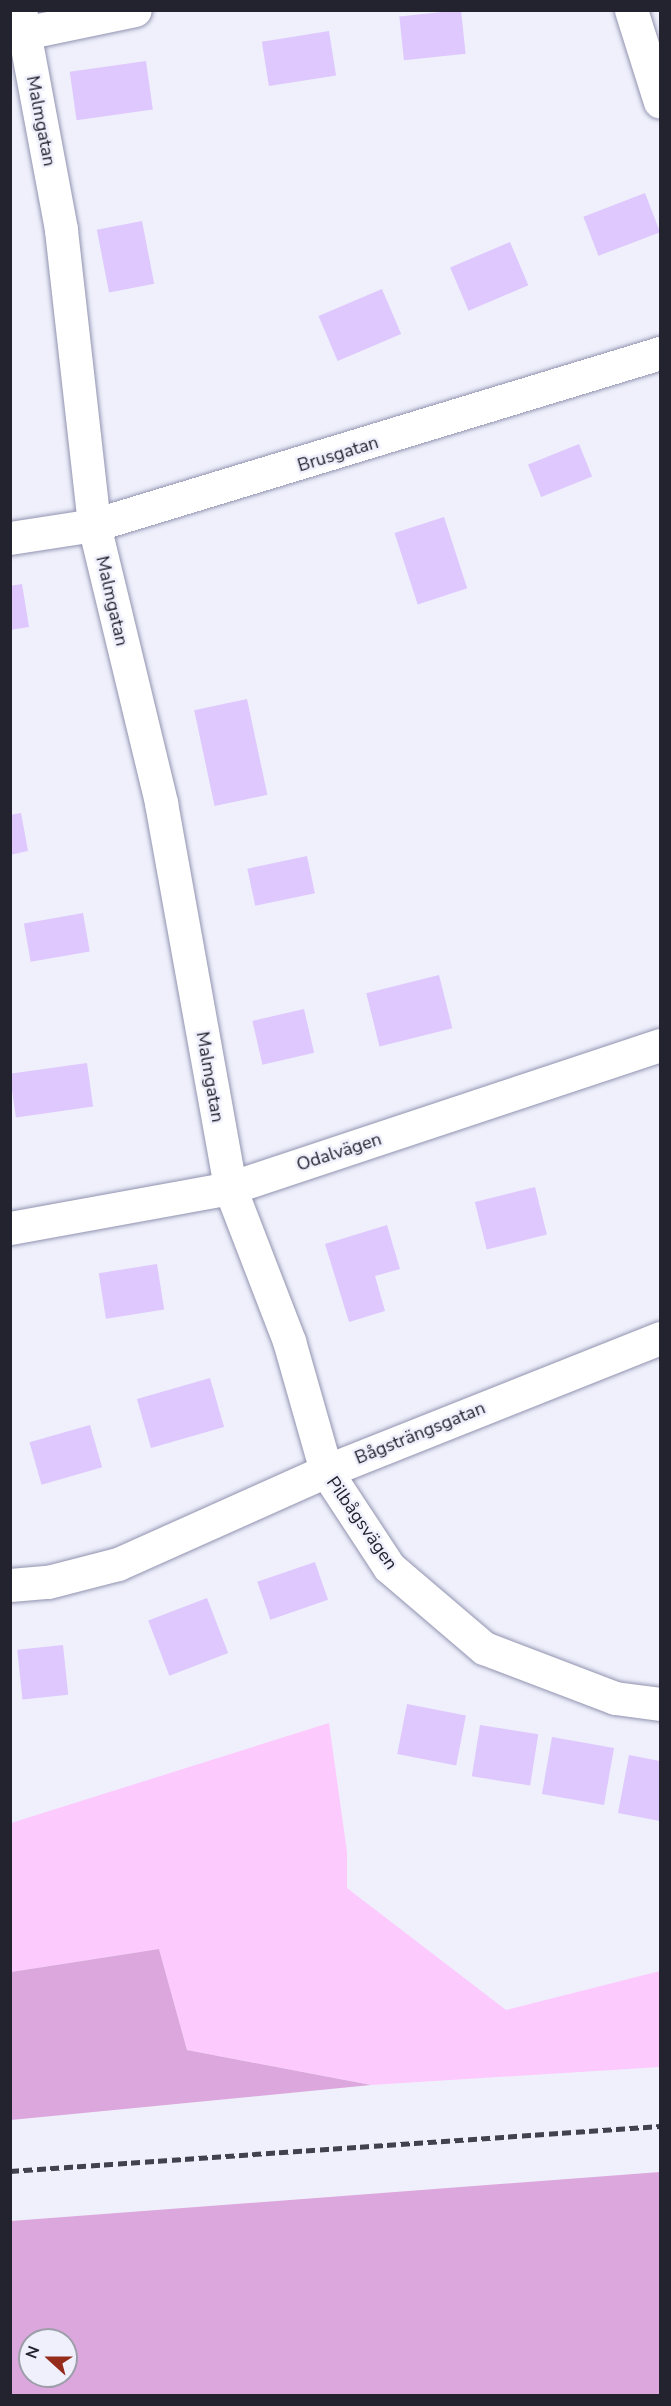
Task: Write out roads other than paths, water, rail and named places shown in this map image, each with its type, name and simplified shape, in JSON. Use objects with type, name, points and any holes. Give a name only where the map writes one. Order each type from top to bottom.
[{"type":"street","points":[[22,22],[135,10]]},
{"type":"street","points":[[631,10],[660,102]]},
{"type":"street","name":"Malmgatan","points":[[22,22],[61,230],[94,525],[161,803],[230,1188]]},
{"type":"street","name":"Brusgatan","points":[[10,538],[94,525],[268,476],[660,354]]},
{"type":"street","name":"Odalvägen","points":[[10,1228],[230,1188],[660,1045]]},
{"type":"street","name":"Pilbågsvägen","points":[[230,1188],[289,1341],[326,1471],[389,1567],[484,1648],[615,1698],[660,1704]]},
{"type":"street","name":"Bågsträngsgatan","points":[[10,1585],[48,1582],[118,1563],[326,1471],[660,1338]]},
{"type":"railway","points":[[10,2171],[660,2126]]}]
